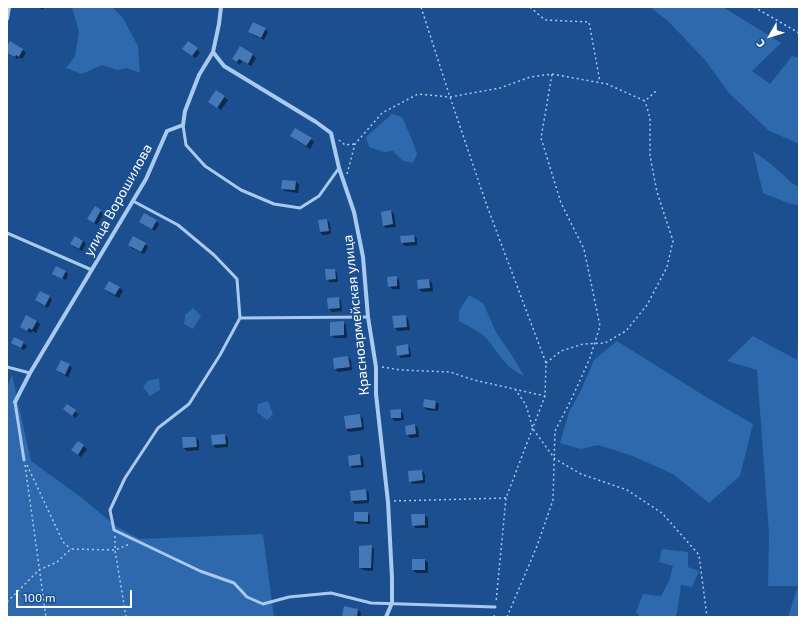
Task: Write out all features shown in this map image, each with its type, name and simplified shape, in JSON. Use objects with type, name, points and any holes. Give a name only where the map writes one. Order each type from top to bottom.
[{"type":"street","points":[[7,19],[10,7]]},
{"type":"street","points":[[183,125],[185,111],[199,75],[213,52],[221,7]]},
{"type":"street","points":[[213,52],[224,66],[331,132]]},
{"type":"street","name":"улица Ворошилова","points":[[15,402],[30,373],[146,179],[167,131],[183,125]]},
{"type":"street","name":"Красноармейская улица","points":[[331,132],[339,168],[354,212],[364,257],[368,317],[376,367],[376,394],[388,502],[392,603],[386,617]]},
{"type":"lane","points":[[183,125],[186,145],[205,166],[241,190],[274,204],[300,208],[319,196],[339,168]]},
{"type":"lane","points":[[133,201],[178,225],[214,255],[237,279],[240,318],[220,355],[189,404],[158,428],[125,478],[110,510],[114,530],[200,571],[234,583],[247,598],[263,604],[289,597],[332,593],[371,603],[495,607]]},
{"type":"lane","points":[[7,233],[92,270]]},
{"type":"lane","points":[[240,318],[368,317]]},
{"type":"lane","points":[[7,367],[30,373]]},
{"type":"lane","points":[[15,402],[24,460]]},
{"type":"path","points":[[421,7],[487,206],[546,363],[545,396],[506,498],[494,617]]},
{"type":"path","points":[[530,7],[545,20],[589,22],[600,83]]},
{"type":"path","points":[[754,7],[799,33]]},
{"type":"path","points":[[507,617],[537,546],[553,500],[555,431],[590,358],[600,326],[584,249],[561,203],[542,138],[552,74]]},
{"type":"path","points":[[344,183],[355,144],[382,113],[418,94],[450,97],[500,88],[530,77],[552,74],[608,84],[645,101],[650,118],[651,164],[657,192],[673,240],[667,267],[648,305],[626,331],[605,343],[584,344],[561,351],[546,363]]},
{"type":"path","points":[[645,101],[656,91]]},
{"type":"path","points":[[331,132],[339,141],[345,144],[355,144]]},
{"type":"path","points":[[376,367],[401,370],[450,372],[474,380],[545,396]]},
{"type":"path","points":[[515,389],[526,405],[533,429],[555,459],[581,474],[627,490],[662,512],[699,555],[707,617]]},
{"type":"path","points":[[24,460],[64,542],[71,549],[115,550],[138,541]]},
{"type":"path","points":[[24,460],[46,617]]},
{"type":"path","points":[[388,502],[506,498]]},
{"type":"path","points":[[114,530],[115,550],[126,617]]},
{"type":"path","points":[[7,602],[39,570],[57,562],[71,549]]},
{"type":"shaded area","points":[[72,7],[112,7],[123,18],[138,46],[140,73],[127,68],[117,70],[102,65],[82,74],[66,68],[75,56],[79,32]]},
{"type":"shaded area","points":[[650,7],[723,7],[781,43],[752,71],[770,84],[792,56],[799,58],[799,144],[768,130],[728,92],[705,60],[668,21]]},
{"type":"shaded area","points":[[392,114],[402,117],[413,142],[417,154],[413,163],[403,161],[393,151],[384,152],[369,147],[366,137]]},
{"type":"shaded area","points":[[753,151],[799,187],[799,205],[791,204],[763,193]]},
{"type":"shaded area","points":[[469,295],[483,303],[496,332],[524,376],[506,364],[483,335],[459,321],[459,311]]},
{"type":"shaded area","points":[[193,308],[201,316],[193,329],[184,324],[185,315]]},
{"type":"shaded area","points":[[799,320],[799,617],[788,617],[798,586],[768,586],[769,534],[757,370],[727,361],[753,336],[797,360]]},
{"type":"shaded area","points":[[617,341],[706,397],[753,424],[740,476],[709,503],[673,474],[630,455],[598,445],[581,449],[560,443],[569,412],[581,390],[594,360]]},
{"type":"shaded area","points":[[12,375],[31,461],[82,498],[117,527],[140,539],[263,534],[274,617],[7,617],[7,387]]},
{"type":"shaded area","points":[[159,378],[160,390],[150,396],[143,387],[148,381]]},
{"type":"shaded area","points":[[268,401],[273,414],[267,420],[257,412],[258,404]]},
{"type":"shaded area","points":[[662,549],[688,552],[688,567],[699,571],[692,587],[681,585],[677,613],[675,617],[640,617],[636,612],[643,594],[661,596],[669,581],[673,566],[659,562]]},
{"type":"building","points":[[253,22],[266,28],[261,38],[248,32]]},
{"type":"building","points":[[10,41],[23,49],[19,57],[16,55],[15,57],[7,53],[7,46]]},
{"type":"building","points":[[188,41],[198,48],[192,56],[182,49]]},
{"type":"building","points":[[240,46],[253,54],[248,64],[239,59],[237,62],[232,59]]},
{"type":"building","points":[[216,90],[225,96],[217,108],[208,102]]},
{"type":"building","points":[[295,128],[312,138],[306,146],[290,136]]},
{"type":"building","points":[[282,180],[296,181],[295,190],[281,189]]},
{"type":"building","points":[[95,206],[101,210],[94,223],[87,219]]},
{"type":"building","points":[[391,210],[393,224],[383,226],[381,212]]},
{"type":"building","points":[[144,213],[157,220],[152,229],[139,222]]},
{"type":"building","points":[[327,219],[329,231],[320,232],[318,220]]},
{"type":"building","points":[[414,235],[415,242],[401,243],[400,236]]},
{"type":"building","points":[[75,236],[83,241],[79,249],[70,244]]},
{"type":"building","points":[[133,236],[146,243],[141,252],[128,245]]},
{"type":"building","points":[[56,266],[66,271],[62,279],[52,274]]},
{"type":"building","points":[[325,269],[335,269],[336,279],[326,280]]},
{"type":"building","points":[[397,276],[397,286],[388,287],[387,277]]},
{"type":"building","points":[[429,279],[430,288],[418,289],[417,280]]},
{"type":"building","points":[[109,281],[120,287],[115,295],[104,289]]},
{"type":"building","points":[[40,291],[50,296],[45,306],[35,300]]},
{"type":"building","points":[[339,297],[340,308],[328,309],[327,298]]},
{"type":"building","points":[[26,315],[37,321],[32,330],[29,328],[27,331],[20,327]]},
{"type":"building","points":[[406,315],[407,327],[394,328],[392,316]]},
{"type":"building","points":[[344,321],[344,335],[330,336],[330,322]]},
{"type":"building","points":[[14,337],[24,342],[21,348],[11,343]]},
{"type":"building","points":[[408,344],[409,354],[397,356],[396,346]]},
{"type":"building","points":[[348,356],[350,367],[334,369],[333,358]]},
{"type":"building","points":[[61,360],[70,364],[65,375],[56,370]]},
{"type":"building","points":[[424,399],[436,401],[435,409],[423,407]]},
{"type":"building","points":[[67,404],[76,410],[72,416],[63,409]]},
{"type":"building","points":[[401,409],[401,418],[391,418],[390,410]]},
{"type":"building","points":[[360,414],[362,427],[346,429],[344,416]]},
{"type":"building","points":[[415,424],[416,434],[406,435],[405,426]]},
{"type":"building","points":[[225,434],[226,444],[212,445],[211,435]]},
{"type":"building","points":[[182,437],[196,437],[197,447],[183,448]]},
{"type":"building","points":[[78,441],[84,445],[78,455],[71,450]]},
{"type":"building","points":[[360,454],[361,465],[349,466],[348,456]]},
{"type":"building","points":[[422,470],[423,480],[409,482],[408,471]]},
{"type":"building","points":[[366,489],[367,500],[351,501],[350,491]]},
{"type":"building","points":[[354,512],[368,512],[368,522],[354,521]]},
{"type":"building","points":[[411,514],[425,514],[425,525],[412,526]]},
{"type":"building","points":[[372,545],[371,568],[359,568],[359,546]]},
{"type":"building","points":[[412,559],[425,559],[425,570],[412,570]]},
{"type":"building","points":[[344,606],[358,609],[357,617],[342,617]]}]
